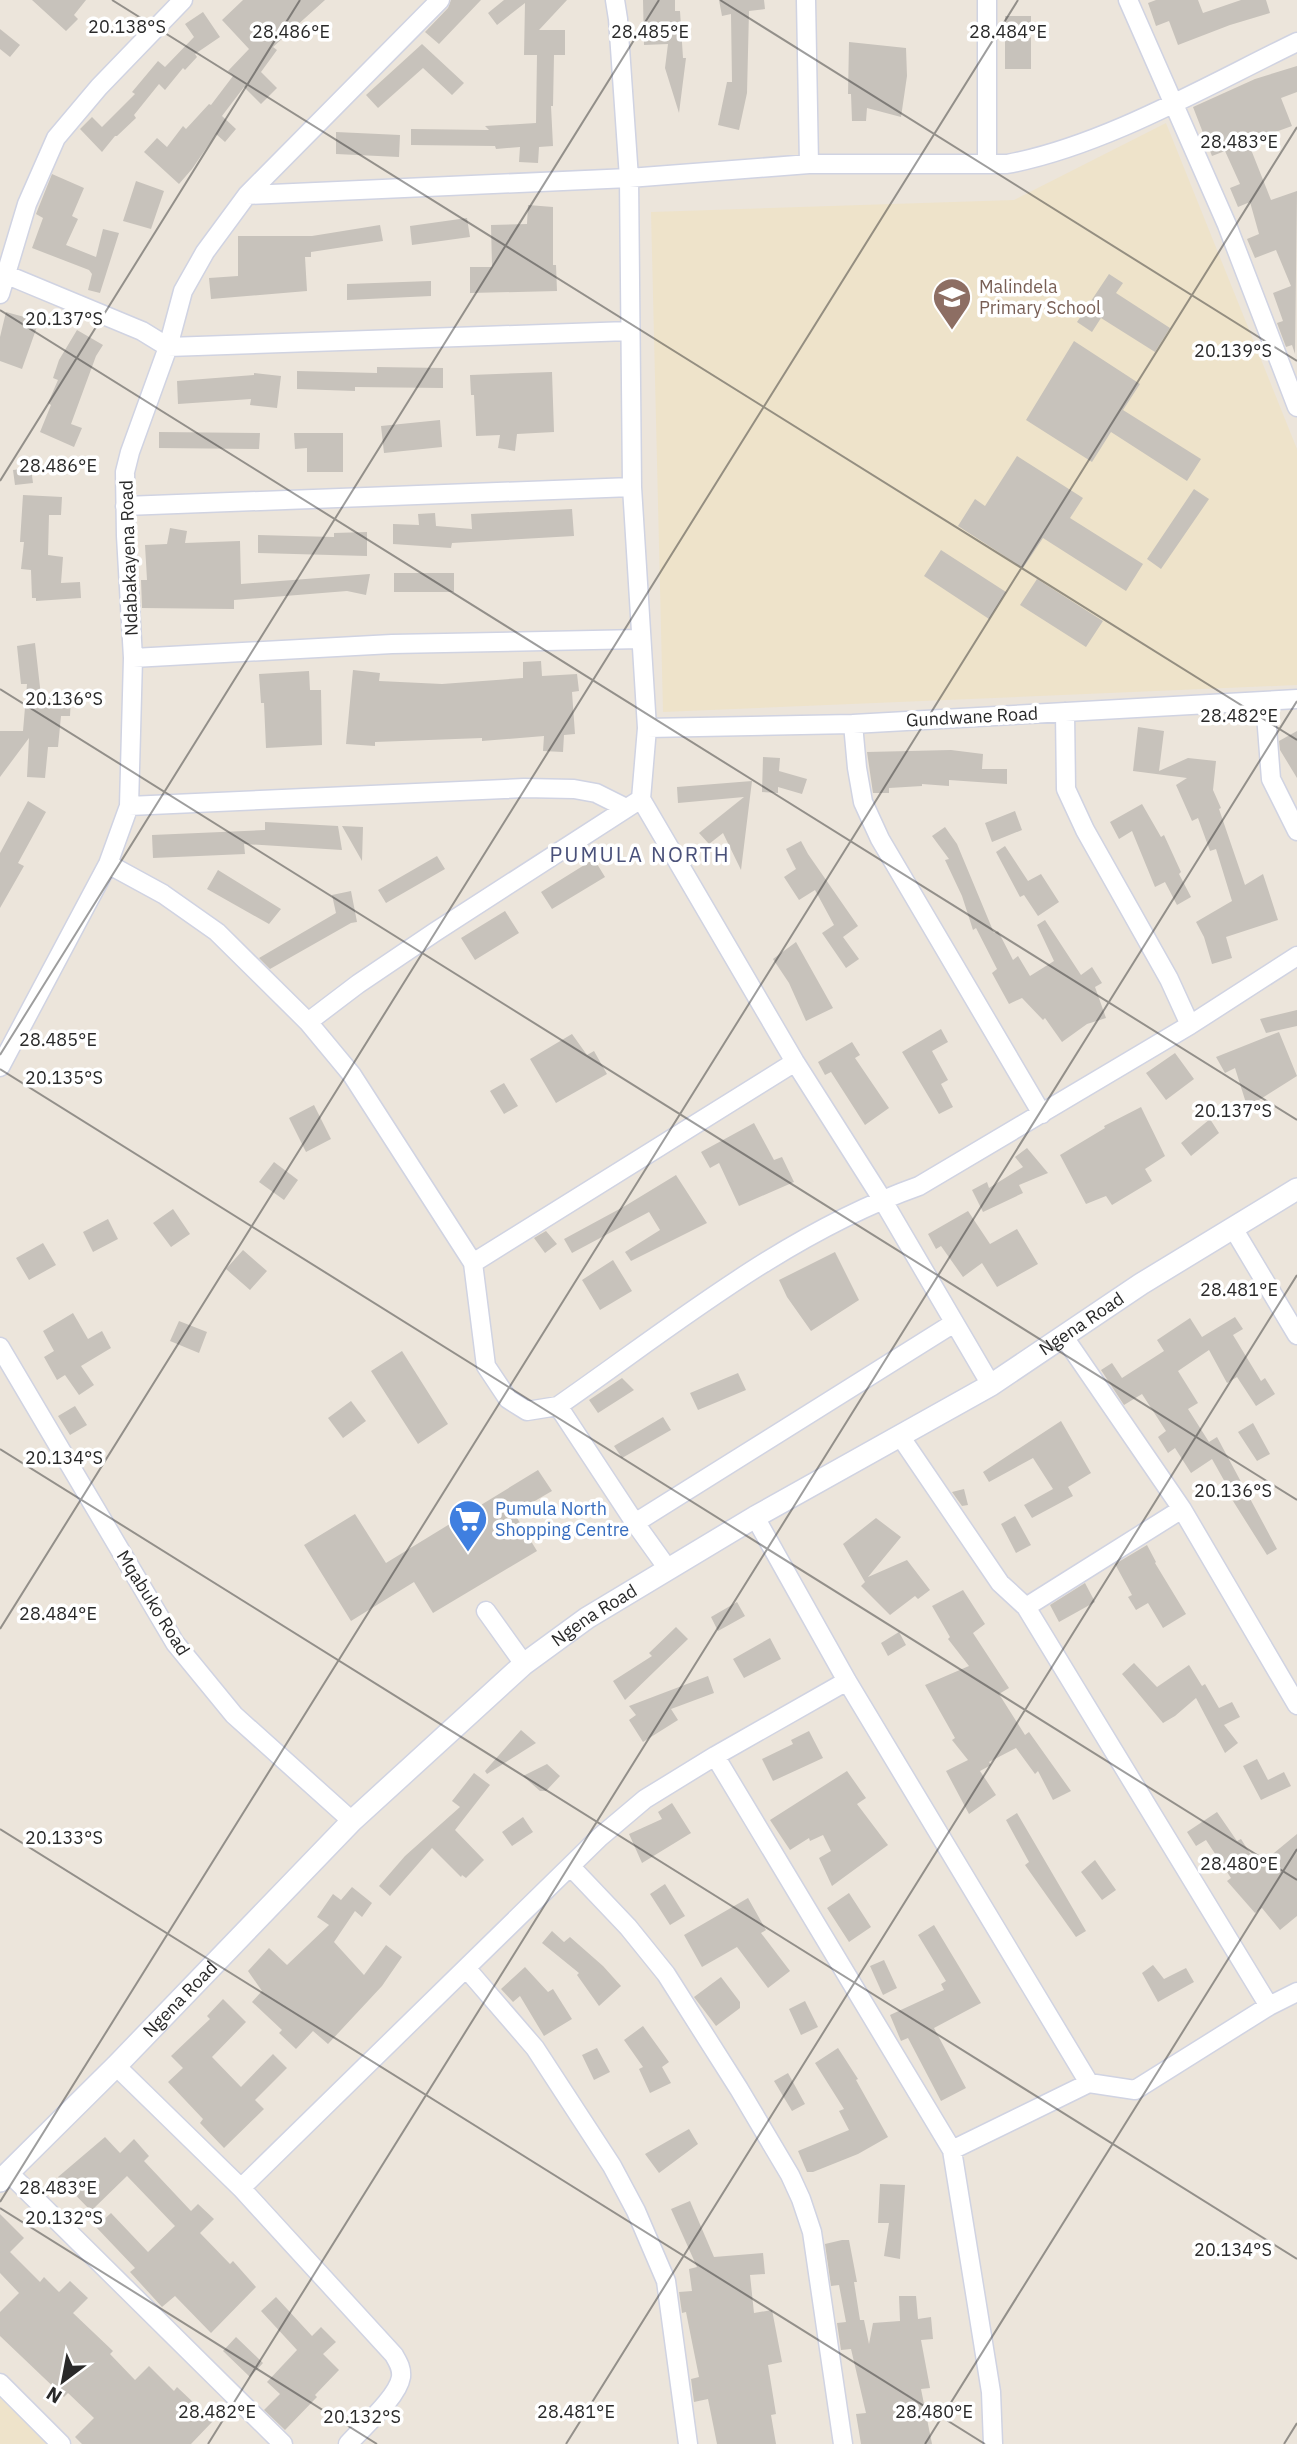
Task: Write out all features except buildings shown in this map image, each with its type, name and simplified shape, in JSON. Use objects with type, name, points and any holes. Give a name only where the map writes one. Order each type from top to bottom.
[{"type":"street","points":[[0,294],[27,204],[56,138],[99,87],[183,0]]},
{"type":"street","name":"Ndabakayena Road","points":[[0,1067],[108,864],[129,806],[134,658],[125,472],[168,347],[183,291],[205,252],[247,195],[440,0]]},
{"type":"street","points":[[308,1022],[358,984],[633,804],[647,728],[632,487],[629,178],[615,0]]},
{"type":"street","points":[[806,0],[810,164]]},
{"type":"street","points":[[987,0],[987,164]]},
{"type":"street","points":[[1128,0],[1227,225],[1297,407]]},
{"type":"street","points":[[247,195],[629,178],[810,164],[1007,164],[1033,159],[1107,134],[1297,42]]},
{"type":"street","points":[[4,274],[142,331],[168,347],[629,331]]},
{"type":"street","points":[[125,506],[632,487]]},
{"type":"street","points":[[134,658],[392,644],[641,639]]},
{"type":"street","name":"Gundwane Road","points":[[647,728],[853,724],[1297,699]]},
{"type":"street","points":[[1265,702],[1271,779],[1297,831]]},
{"type":"street","points":[[1065,712],[1066,789],[1085,830],[1169,979],[1190,1025]]},
{"type":"street","points":[[853,724],[863,802],[880,839],[1042,1114]]},
{"type":"street","points":[[129,806],[524,788],[574,789],[633,804],[882,1199],[991,1385]]},
{"type":"street","points":[[108,864],[163,894],[218,932],[308,1022],[352,1075],[473,1263],[486,1366],[508,1399],[527,1411],[558,1406],[734,1283],[831,1223],[882,1199],[919,1186],[1190,1025],[1297,956]]},
{"type":"street","points":[[473,1263],[795,1062]]},
{"type":"street","name":"Ngena Road","points":[[5,2177],[352,1821],[524,1664],[587,1618],[755,1517],[991,1385],[1141,1284],[1297,1189]]},
{"type":"street","points":[[1233,1228],[1297,1335]]},
{"type":"street","points":[[635,1523],[954,1323]]},
{"type":"street","points":[[1065,1337],[1182,1509],[1297,1705]]},
{"type":"street","name":"Mqabuko Road","points":[[0,1348],[175,1643],[234,1715],[352,1821]]},
{"type":"street","points":[[558,1406],[668,1569]]},
{"type":"street","points":[[900,1436],[999,1583],[1026,1607],[1269,2006]]},
{"type":"street","points":[[1026,1607],[1182,1509]]},
{"type":"street","points":[[755,1517],[847,1681],[1089,2083]]},
{"type":"street","points":[[486,1611],[524,1664]]},
{"type":"street","points":[[241,2188],[466,1968],[645,1799],[847,1681]]},
{"type":"street","points":[[715,1756],[952,2150],[992,2392],[993,2444]]},
{"type":"street","points":[[571,1867],[628,1927],[666,1974],[739,2089],[801,2199],[812,2232],[843,2444]]},
{"type":"street","points":[[466,1968],[536,2048],[612,2166],[636,2211],[666,2281],[688,2444]]},
{"type":"street","points":[[952,2150],[1089,2083],[1135,2090],[1269,2006],[1297,1992]]},
{"type":"street","points":[[116,2066],[241,2188],[394,2355],[401,2367],[401,2377],[396,2390],[348,2444]]},
{"type":"street","points":[[5,2177],[283,2444]]},
{"type":"street","points":[[0,2383],[61,2444]]},
{"type":"shaded area","name":"Malindela Primary School","points":[[1166,123],[1297,449],[1297,685],[663,712],[651,212],[1014,200]]},
{"type":"shaded area","points":[[0,2395],[49,2444],[0,2444]]},
{"type":"place","name":"Malindela Primary School","points":[[952,331]]},
{"type":"place","name":"Pumula North Shopping Centre","points":[[468,1553]]},
{"type":"district","name":"PUMULA NORTH","points":[[640,855]]}]
